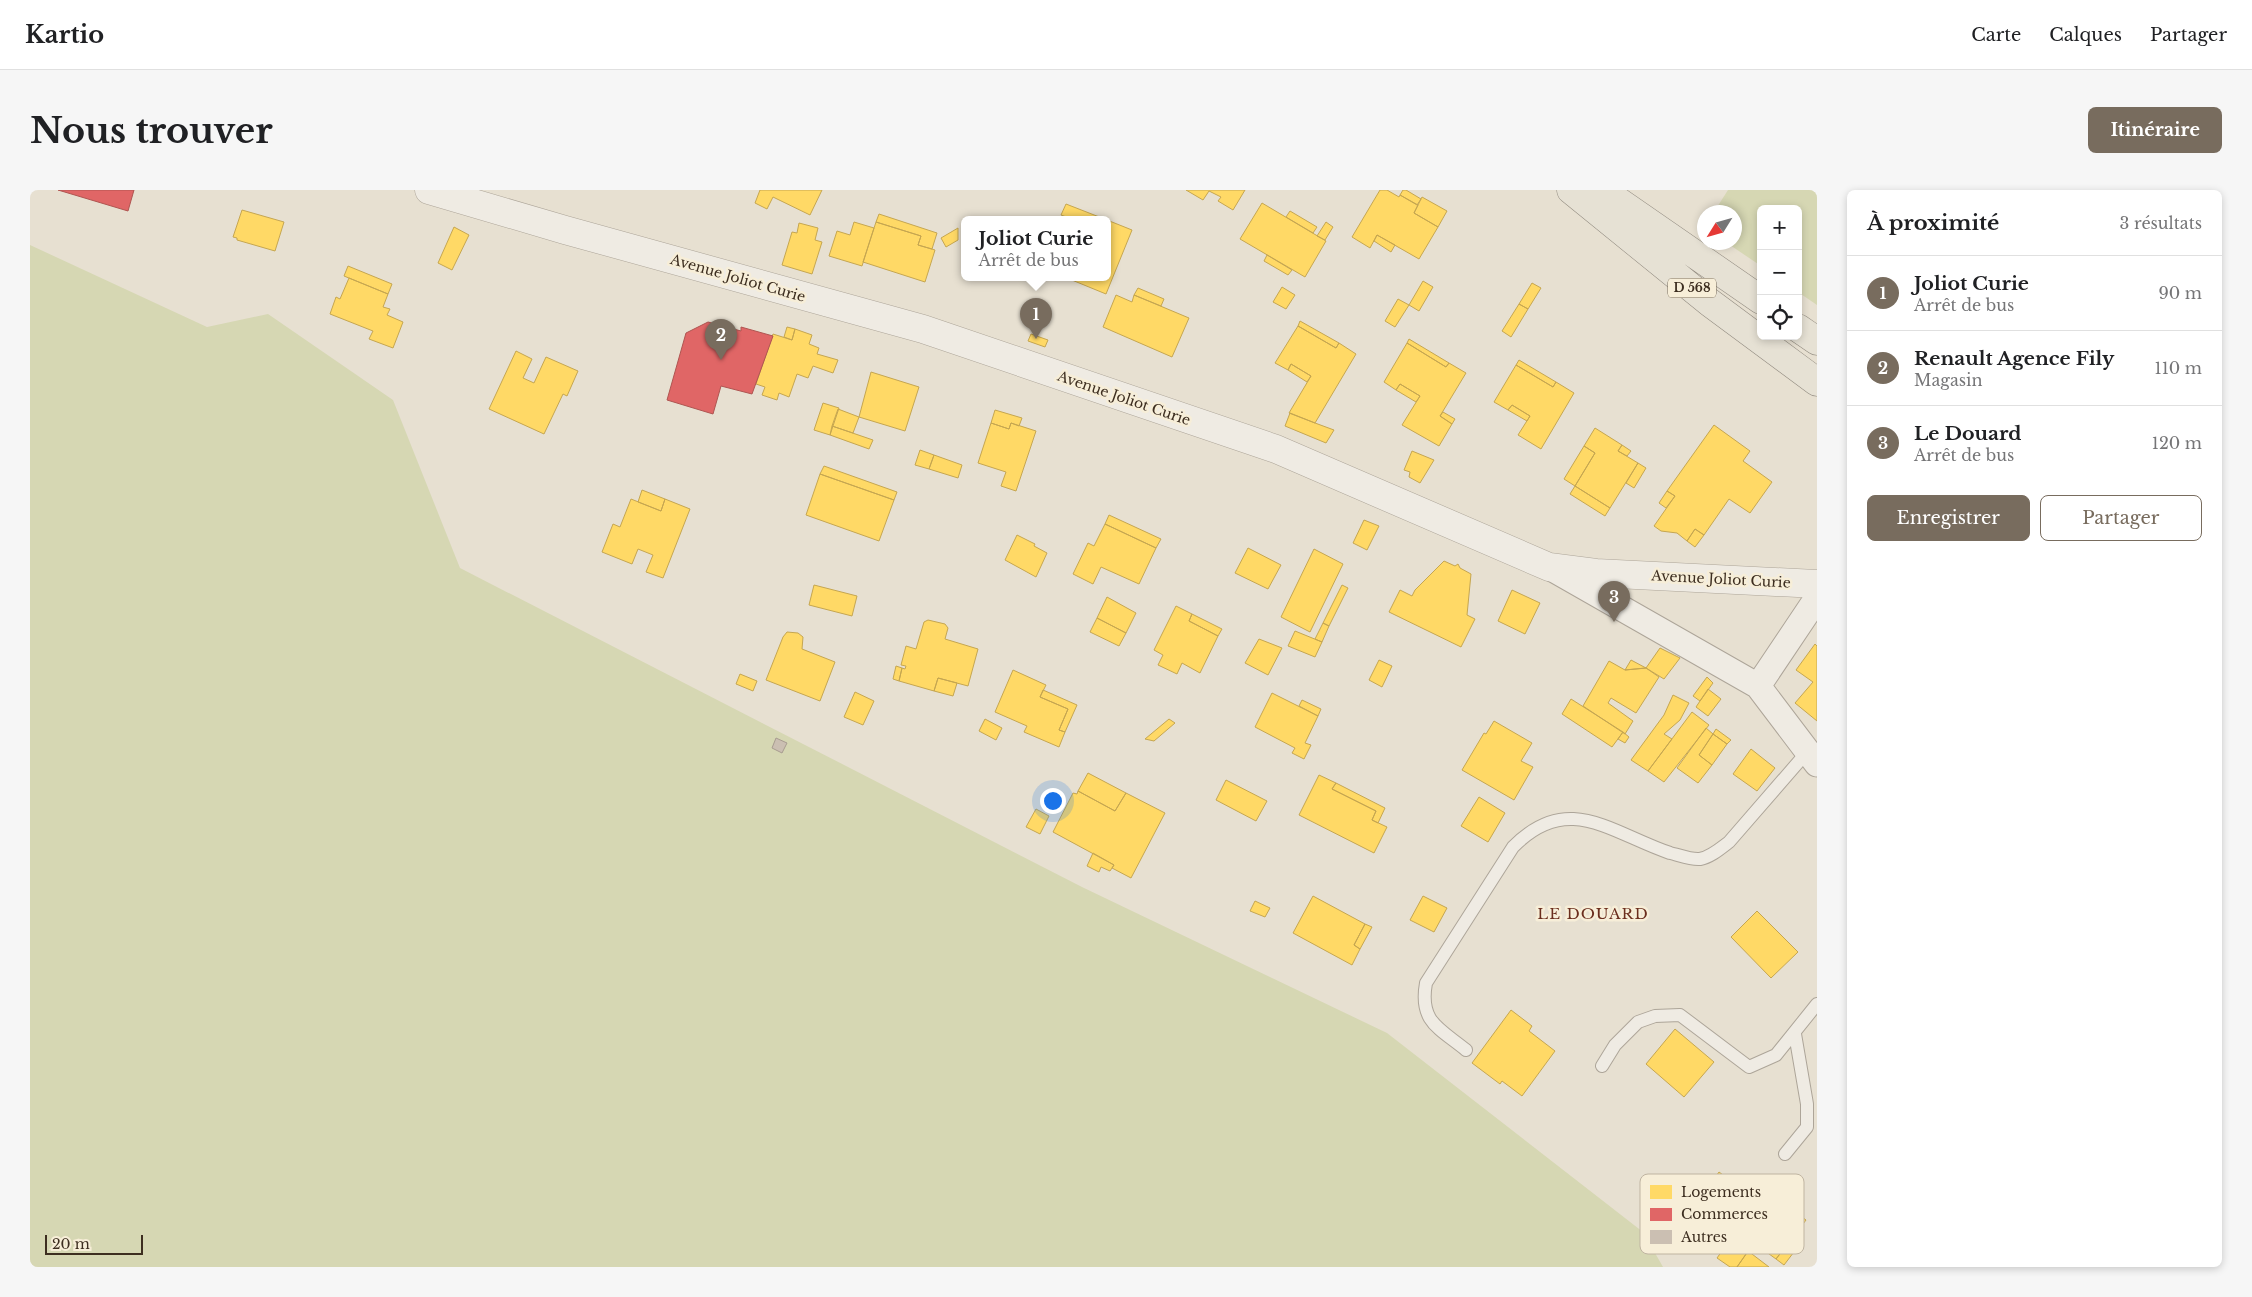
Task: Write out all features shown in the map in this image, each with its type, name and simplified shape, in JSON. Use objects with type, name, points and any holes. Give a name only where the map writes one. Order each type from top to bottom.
[{"type":"main road","name":"D 568","points":[[1571,190],[1709,302],[1817,382]]},
{"type":"main road","name":"D 568","points":[[1602,190],[1757,297]]},
{"type":"main road","points":[[1802,331],[1817,342]]},
{"type":"street","name":"Avenue Joliot Curie","points":[[429,190],[942,336],[1276,449],[1549,567],[1596,573],[1817,584]]},
{"type":"street","points":[[1549,567],[1758,686],[1813,758]]},
{"type":"street","points":[[1758,686],[1817,598]]},
{"type":"lane","points":[[1466,1050],[1436,1026],[1426,1014],[1423,999],[1426,983],[1513,847],[1526,834],[1552,822],[1575,818],[1596,821],[1660,849],[1681,856],[1699,859],[1714,854],[1729,842],[1813,758]]},
{"type":"lane","points":[[1602,1066],[1615,1045],[1638,1022],[1655,1016],[1680,1015],[1749,1067],[1776,1055],[1795,1034],[1817,1004]]},
{"type":"lane","points":[[1786,1154],[1807,1127],[1807,1104],[1795,1034]]},
{"type":"green space","points":[[1728,190],[1817,190],[1817,305],[1802,295],[1802,205],[1757,205],[1757,263],[1737,250],[1742,250],[1742,205],[1718,205]]},
{"type":"green space","points":[[30,245],[207,327],[268,314],[393,400],[460,568],[1082,887],[1387,1033],[1640,1230],[1640,1254],[1656,1254],[1663,1267],[30,1267]]},
{"type":"building: Logements","points":[[760,190],[822,190],[810,215],[773,197],[767,209],[755,203]]},
{"type":"building: Logements","points":[[1186,190],[1245,190],[1233,210],[1218,201],[1221,197],[1209,191],[1203,200]]},
{"type":"building: Logements","points":[[1380,190],[1387,190],[1399,197],[1400,195],[1418,205],[1414,213],[1438,227],[1419,259],[1377,235],[1370,248],[1352,237]]},
{"type":"building: Logements","points":[[1403,190],[1421,199],[1417,205],[1400,195]]},
{"type":"building: Logements","points":[[1422,197],[1447,211],[1438,227],[1414,213]]},
{"type":"building: Logements","points":[[1262,203],[1326,241],[1305,277],[1240,239]]},
{"type":"building: Logements","points":[[1066,204],[1097,216],[1064,216],[1061,215]]},
{"type":"building: Logements","points":[[242,210],[284,222],[275,251],[237,240],[237,238],[233,237]]},
{"type":"building: Logements","points":[[1290,211],[1317,227],[1313,233],[1286,217]]},
{"type":"building: Logements","points":[[879,214],[937,233],[932,249],[918,245],[921,236],[876,222]]},
{"type":"building: Logements","points":[[854,222],[874,228],[862,266],[829,256],[837,231],[850,235]]},
{"type":"building: Logements","points":[[876,222],[921,236],[918,245],[935,250],[925,282],[863,262]]},
{"type":"building: Logements","points":[[1111,222],[1132,230],[1106,294],[1074,281],[1111,281]]},
{"type":"building: Logements","points":[[1326,222],[1333,227],[1325,240],[1317,236]]},
{"type":"building: Logements","points":[[799,223],[818,228],[815,240],[822,242],[812,274],[782,265],[792,232],[797,233]]},
{"type":"building: Logements","points":[[454,227],[469,235],[452,270],[438,263]]},
{"type":"building: Logements","points":[[958,228],[958,240],[946,247],[941,238]]},
{"type":"building: Logements","points":[[1377,235],[1395,245],[1391,252],[1374,241]]},
{"type":"building: Logements","points":[[1267,255],[1292,270],[1288,275],[1264,261]]},
{"type":"building: Logements","points":[[348,266],[392,284],[388,294],[344,276]]},
{"type":"building: Logements","points":[[349,278],[388,294],[383,307],[390,309],[387,315],[403,322],[393,348],[369,339],[373,331],[330,314],[336,297],[340,299]]},
{"type":"building: Logements","points":[[1423,281],[1433,287],[1419,311],[1409,305]]},
{"type":"building: Logements","points":[[1532,283],[1541,288],[1528,309],[1519,304]]},
{"type":"building: Logements","points":[[1282,287],[1295,295],[1286,309],[1273,302]]},
{"type":"building: Logements","points":[[1138,288],[1164,299],[1161,306],[1134,295]]},
{"type":"building: Logements","points":[[1116,295],[1132,302],[1134,295],[1189,318],[1172,357],[1103,327]]},
{"type":"building: Logements","points":[[1398,299],[1409,305],[1395,327],[1385,321]]},
{"type":"building: Logements","points":[[1519,304],[1528,309],[1511,337],[1502,331]]},
{"type":"building: Logements","points":[[1300,321],[1339,343],[1336,348],[1298,326]]},
{"type":"building: Logements","points":[[1298,326],[1336,348],[1339,343],[1356,354],[1315,423],[1289,413],[1311,376],[1291,364],[1288,370],[1275,363]]},
{"type":"building: Logements","points":[[787,327],[795,329],[792,340],[784,337]]},
{"type":"building: Logements","points":[[795,329],[812,335],[809,344],[819,348],[817,354],[838,360],[833,373],[813,366],[808,378],[797,374],[789,397],[779,393],[777,400],[762,395],[765,387],[756,384],[773,334],[792,340]]},
{"type":"building: Logements","points":[[1031,334],[1048,340],[1045,347],[1028,341]]},
{"type":"building: Logements","points":[[1409,339],[1449,363],[1446,367],[1407,343]]},
{"type":"building: Logements","points":[[1407,343],[1446,367],[1449,363],[1466,373],[1440,416],[1452,424],[1439,446],[1402,425],[1420,396],[1400,384],[1396,390],[1384,382]]},
{"type":"building: Logements","points":[[516,351],[532,359],[523,378],[534,383],[546,357],[578,371],[567,396],[563,394],[544,434],[489,409]]},
{"type":"building: Logements","points":[[1519,360],[1556,382],[1553,387],[1516,365]]},
{"type":"building: Logements","points":[[1291,364],[1311,376],[1307,382],[1288,370]]},
{"type":"building: Logements","points":[[1516,365],[1553,387],[1556,382],[1574,393],[1541,449],[1518,435],[1530,416],[1512,405],[1508,410],[1494,402]]},
{"type":"building: Logements","points":[[871,372],[919,387],[905,431],[859,417]]},
{"type":"building: Logements","points":[[1400,384],[1420,396],[1416,402],[1396,390]]},
{"type":"building: Logements","points":[[823,403],[839,408],[830,435],[814,430]]},
{"type":"building: Logements","points":[[1512,405],[1530,416],[1527,421],[1508,410]]},
{"type":"building: Logements","points":[[838,409],[859,417],[853,433],[832,426]]},
{"type":"building: Logements","points":[[995,410],[1022,418],[1019,426],[1011,423],[1009,429],[991,423]]},
{"type":"building: Logements","points":[[1443,412],[1455,419],[1452,424],[1440,416]]},
{"type":"building: Logements","points":[[1290,413],[1334,430],[1326,443],[1285,426]]},
{"type":"building: Logements","points":[[991,423],[1009,429],[1011,423],[1036,431],[1016,491],[1001,486],[1006,472],[978,463]]},
{"type":"building: Logements","points":[[1714,425],[1750,451],[1743,461],[1772,482],[1750,513],[1729,499],[1704,535],[1695,529],[1687,541],[1677,533],[1661,531],[1654,526],[1675,496],[1667,491]]},
{"type":"building: Logements","points":[[832,426],[873,440],[869,449],[830,435]]},
{"type":"building: Logements","points":[[1595,428],[1622,445],[1618,451],[1638,463],[1610,508],[1575,486],[1595,453],[1584,446]]},
{"type":"building: Logements","points":[[1622,445],[1631,451],[1627,456],[1618,451]]},
{"type":"building: Logements","points":[[1584,446],[1595,453],[1575,486],[1564,479]]},
{"type":"building: Logements","points":[[920,450],[934,455],[929,469],[915,465]]},
{"type":"building: Logements","points":[[1412,451],[1434,460],[1420,483],[1409,477],[1410,472],[1404,470]]},
{"type":"building: Logements","points":[[934,455],[962,465],[958,478],[929,469]]},
{"type":"building: Logements","points":[[1638,463],[1646,468],[1634,488],[1626,483]]},
{"type":"building: Logements","points":[[824,466],[897,492],[894,500],[820,474]]},
{"type":"building: Logements","points":[[820,474],[894,500],[879,541],[806,515]]},
{"type":"building: Logements","points":[[1575,486],[1610,508],[1605,516],[1570,494]]},
{"type":"building: Logements","points":[[642,490],[665,499],[661,511],[638,502]]},
{"type":"building: Logements","points":[[1667,491],[1675,496],[1666,508],[1659,503]]},
{"type":"building: Logements","points":[[631,499],[661,511],[665,499],[690,509],[663,578],[646,572],[653,555],[638,549],[632,564],[602,552],[613,524],[620,527]]},
{"type":"building: Logements","points":[[1109,515],[1161,539],[1156,548],[1105,524]]},
{"type":"building: Logements","points":[[1364,520],[1379,526],[1367,550],[1353,543]]},
{"type":"building: Logements","points":[[1105,524],[1156,548],[1139,584],[1101,567],[1093,584],[1073,574],[1088,543],[1094,546]]},
{"type":"building: Logements","points":[[1695,529],[1704,535],[1695,547],[1687,541]]},
{"type":"building: Logements","points":[[1017,535],[1035,544],[1034,546],[1047,553],[1036,577],[1005,560]]},
{"type":"building: Logements","points":[[1248,548],[1281,565],[1268,589],[1235,573]]},
{"type":"building: Logements","points":[[1314,549],[1343,564],[1310,632],[1281,617]]},
{"type":"building: Logements","points":[[1444,561],[1455,566],[1458,564],[1460,568],[1471,574],[1467,615],[1475,619],[1461,647],[1389,612],[1400,590],[1412,596],[1415,590]]},
{"type":"building: Logements","points":[[814,585],[857,596],[852,616],[809,605]]},
{"type":"building: Logements","points":[[1342,585],[1348,588],[1329,626],[1323,623]]},
{"type":"building: Logements","points":[[1512,590],[1540,603],[1525,634],[1498,621]]},
{"type":"building: Logements","points":[[1107,597],[1136,613],[1126,633],[1097,618]]},
{"type":"building: Logements","points":[[1176,606],[1192,614],[1189,621],[1218,636],[1200,673],[1182,663],[1177,674],[1158,665],[1163,655],[1154,650]]},
{"type":"building: Logements","points":[[1192,614],[1222,629],[1218,636],[1189,621]]},
{"type":"building: Logements","points":[[1097,618],[1126,633],[1119,646],[1090,632]]},
{"type":"building: Logements","points":[[928,620],[945,624],[948,628],[945,639],[978,649],[968,686],[938,678],[934,691],[899,681],[902,668],[905,669],[906,666],[901,665],[906,646],[916,649],[924,622]]},
{"type":"building: Logements","points":[[1323,623],[1329,626],[1322,642],[1315,639]]},
{"type":"building: Logements","points":[[1295,631],[1322,642],[1315,657],[1288,646]]},
{"type":"building: Logements","points":[[787,632],[798,633],[803,637],[802,649],[835,662],[820,701],[766,680],[783,637]]},
{"type":"building: Logements","points":[[1259,639],[1282,648],[1268,675],[1245,663]]},
{"type":"building: Logements","points":[[1815,644],[1817,646],[1817,721],[1795,703],[1813,682],[1796,670]]},
{"type":"building: Logements","points":[[1660,648],[1680,658],[1664,679],[1646,668]]},
{"type":"building: Logements","points":[[1379,660],[1392,666],[1382,687],[1369,680]]},
{"type":"building: Logements","points":[[1631,660],[1646,668],[1625,670]]},
{"type":"building: Logements","points":[[1609,661],[1625,670],[1646,668],[1659,677],[1636,713],[1611,698],[1608,703],[1633,721],[1625,734],[1583,706]]},
{"type":"building: Logements","points":[[896,666],[902,668],[899,681],[893,679]]},
{"type":"building: Logements","points":[[1013,670],[1046,685],[1040,697],[1068,709],[1059,730],[1065,732],[1059,747],[1024,732],[1027,726],[995,712]]},
{"type":"building: Logements","points":[[740,674],[757,681],[753,691],[736,684]]},
{"type":"building: Logements","points":[[1707,677],[1713,683],[1700,701],[1693,696]]},
{"type":"building: Logements","points":[[938,678],[957,683],[953,696],[934,691]]},
{"type":"building: Logements","points":[[1708,689],[1721,699],[1708,716],[1696,707]]},
{"type":"building: Logements","points":[[1043,690],[1077,705],[1065,732],[1059,730],[1068,709],[1040,697]]},
{"type":"building: Logements","points":[[855,692],[874,701],[863,725],[844,717]]},
{"type":"building: Logements","points":[[1272,693],[1318,716],[1305,743],[1311,745],[1304,759],[1292,753],[1295,748],[1255,727]]},
{"type":"building: Logements","points":[[1673,695],[1689,703],[1680,720],[1664,734],[1672,739],[1648,771],[1631,760],[1664,715]]},
{"type":"building: Logements","points":[[1571,699],[1623,732],[1612,747],[1562,714]]},
{"type":"building: Logements","points":[[1302,700],[1321,709],[1318,716],[1299,706]]},
{"type":"building: Logements","points":[[1692,712],[1709,725],[1664,782],[1648,771]]},
{"type":"building: Logements","points":[[985,719],[1002,728],[996,740],[979,731]]},
{"type":"building: Logements","points":[[1169,719],[1175,723],[1154,741],[1145,739]]},
{"type":"building: Logements","points":[[1494,721],[1532,743],[1521,761],[1533,767],[1514,800],[1462,770],[1484,733],[1486,734]]},
{"type":"building: Logements","points":[[1706,728],[1713,734],[1699,755],[1712,765],[1698,783],[1677,768]]},
{"type":"building: Logements","points":[[1716,729],[1731,740],[1727,744],[1713,734]]},
{"type":"building: Logements","points":[[1623,732],[1629,737],[1625,743],[1618,739]]},
{"type":"building: Logements","points":[[1713,734],[1727,744],[1712,765],[1699,755]]},
{"type":"building: Logements","points":[[1751,749],[1775,768],[1757,791],[1733,774]]},
{"type":"building: Logements","points":[[1088,773],[1126,793],[1115,811],[1078,791]]},
{"type":"building: Logements","points":[[1319,775],[1336,783],[1332,789],[1376,811],[1372,820],[1387,827],[1374,853],[1299,815]]},
{"type":"building: Logements","points":[[1226,780],[1267,801],[1256,821],[1216,800]]},
{"type":"building: Logements","points":[[1336,783],[1385,808],[1378,823],[1372,820],[1376,811],[1332,789]]},
{"type":"building: Logements","points":[[1078,791],[1115,811],[1126,793],[1165,813],[1131,878],[1112,868],[1114,865],[1053,832],[1073,793],[1077,794]]},
{"type":"building: Logements","points":[[1479,797],[1505,813],[1488,842],[1461,826]]},
{"type":"building: Logements","points":[[1036,809],[1049,816],[1040,834],[1026,827]]},
{"type":"building: Logements","points":[[1093,853],[1114,865],[1110,871],[1101,867],[1099,872],[1087,866]]},
{"type":"building: Logements","points":[[1313,896],[1365,924],[1354,945],[1360,949],[1352,965],[1293,933]]},
{"type":"building: Logements","points":[[1423,896],[1447,908],[1434,932],[1410,920]]},
{"type":"building: Logements","points":[[1255,901],[1270,908],[1265,917],[1250,911]]},
{"type":"building: Logements","points":[[1757,911],[1798,952],[1771,978],[1731,937]]},
{"type":"building: Logements","points":[[1365,924],[1372,927],[1360,949],[1354,945]]},
{"type":"building: Logements","points":[[1511,1010],[1532,1026],[1529,1031],[1555,1051],[1522,1096],[1502,1081],[1500,1084],[1472,1063]]},
{"type":"building: Logements","points":[[1675,1029],[1714,1062],[1684,1097],[1646,1064]]},
{"type":"building: Logements","points":[[1720,1254],[1746,1254],[1737,1267],[1730,1267],[1717,1258]]},
{"type":"building: Logements","points":[[1746,1254],[1752,1254],[1769,1267],[1737,1267]]},
{"type":"building: Logements","points":[[1769,1254],[1780,1254],[1776,1259]]},
{"type":"building: Logements","points":[[1780,1254],[1792,1254],[1784,1265],[1776,1259]]},
{"type":"building: Commerces","points":[[58,190],[134,190],[128,211]]},
{"type":"building: Commerces","points":[[708,322],[741,331],[741,327],[773,336],[752,394],[721,386],[713,414],[667,400],[686,333]]},
{"type":"building: Autres","points":[[776,738],[787,743],[782,753],[772,748]]},
{"type":"place","name":"Joliot Curie","points":[[1036,339]]},
{"type":"place","name":"Renault Agence Fily","points":[[721,360]]},
{"type":"place","name":"Le Douard","points":[[1614,622]]},
{"type":"district","name":"LE DOUARD","points":[[1593,914]]}]
